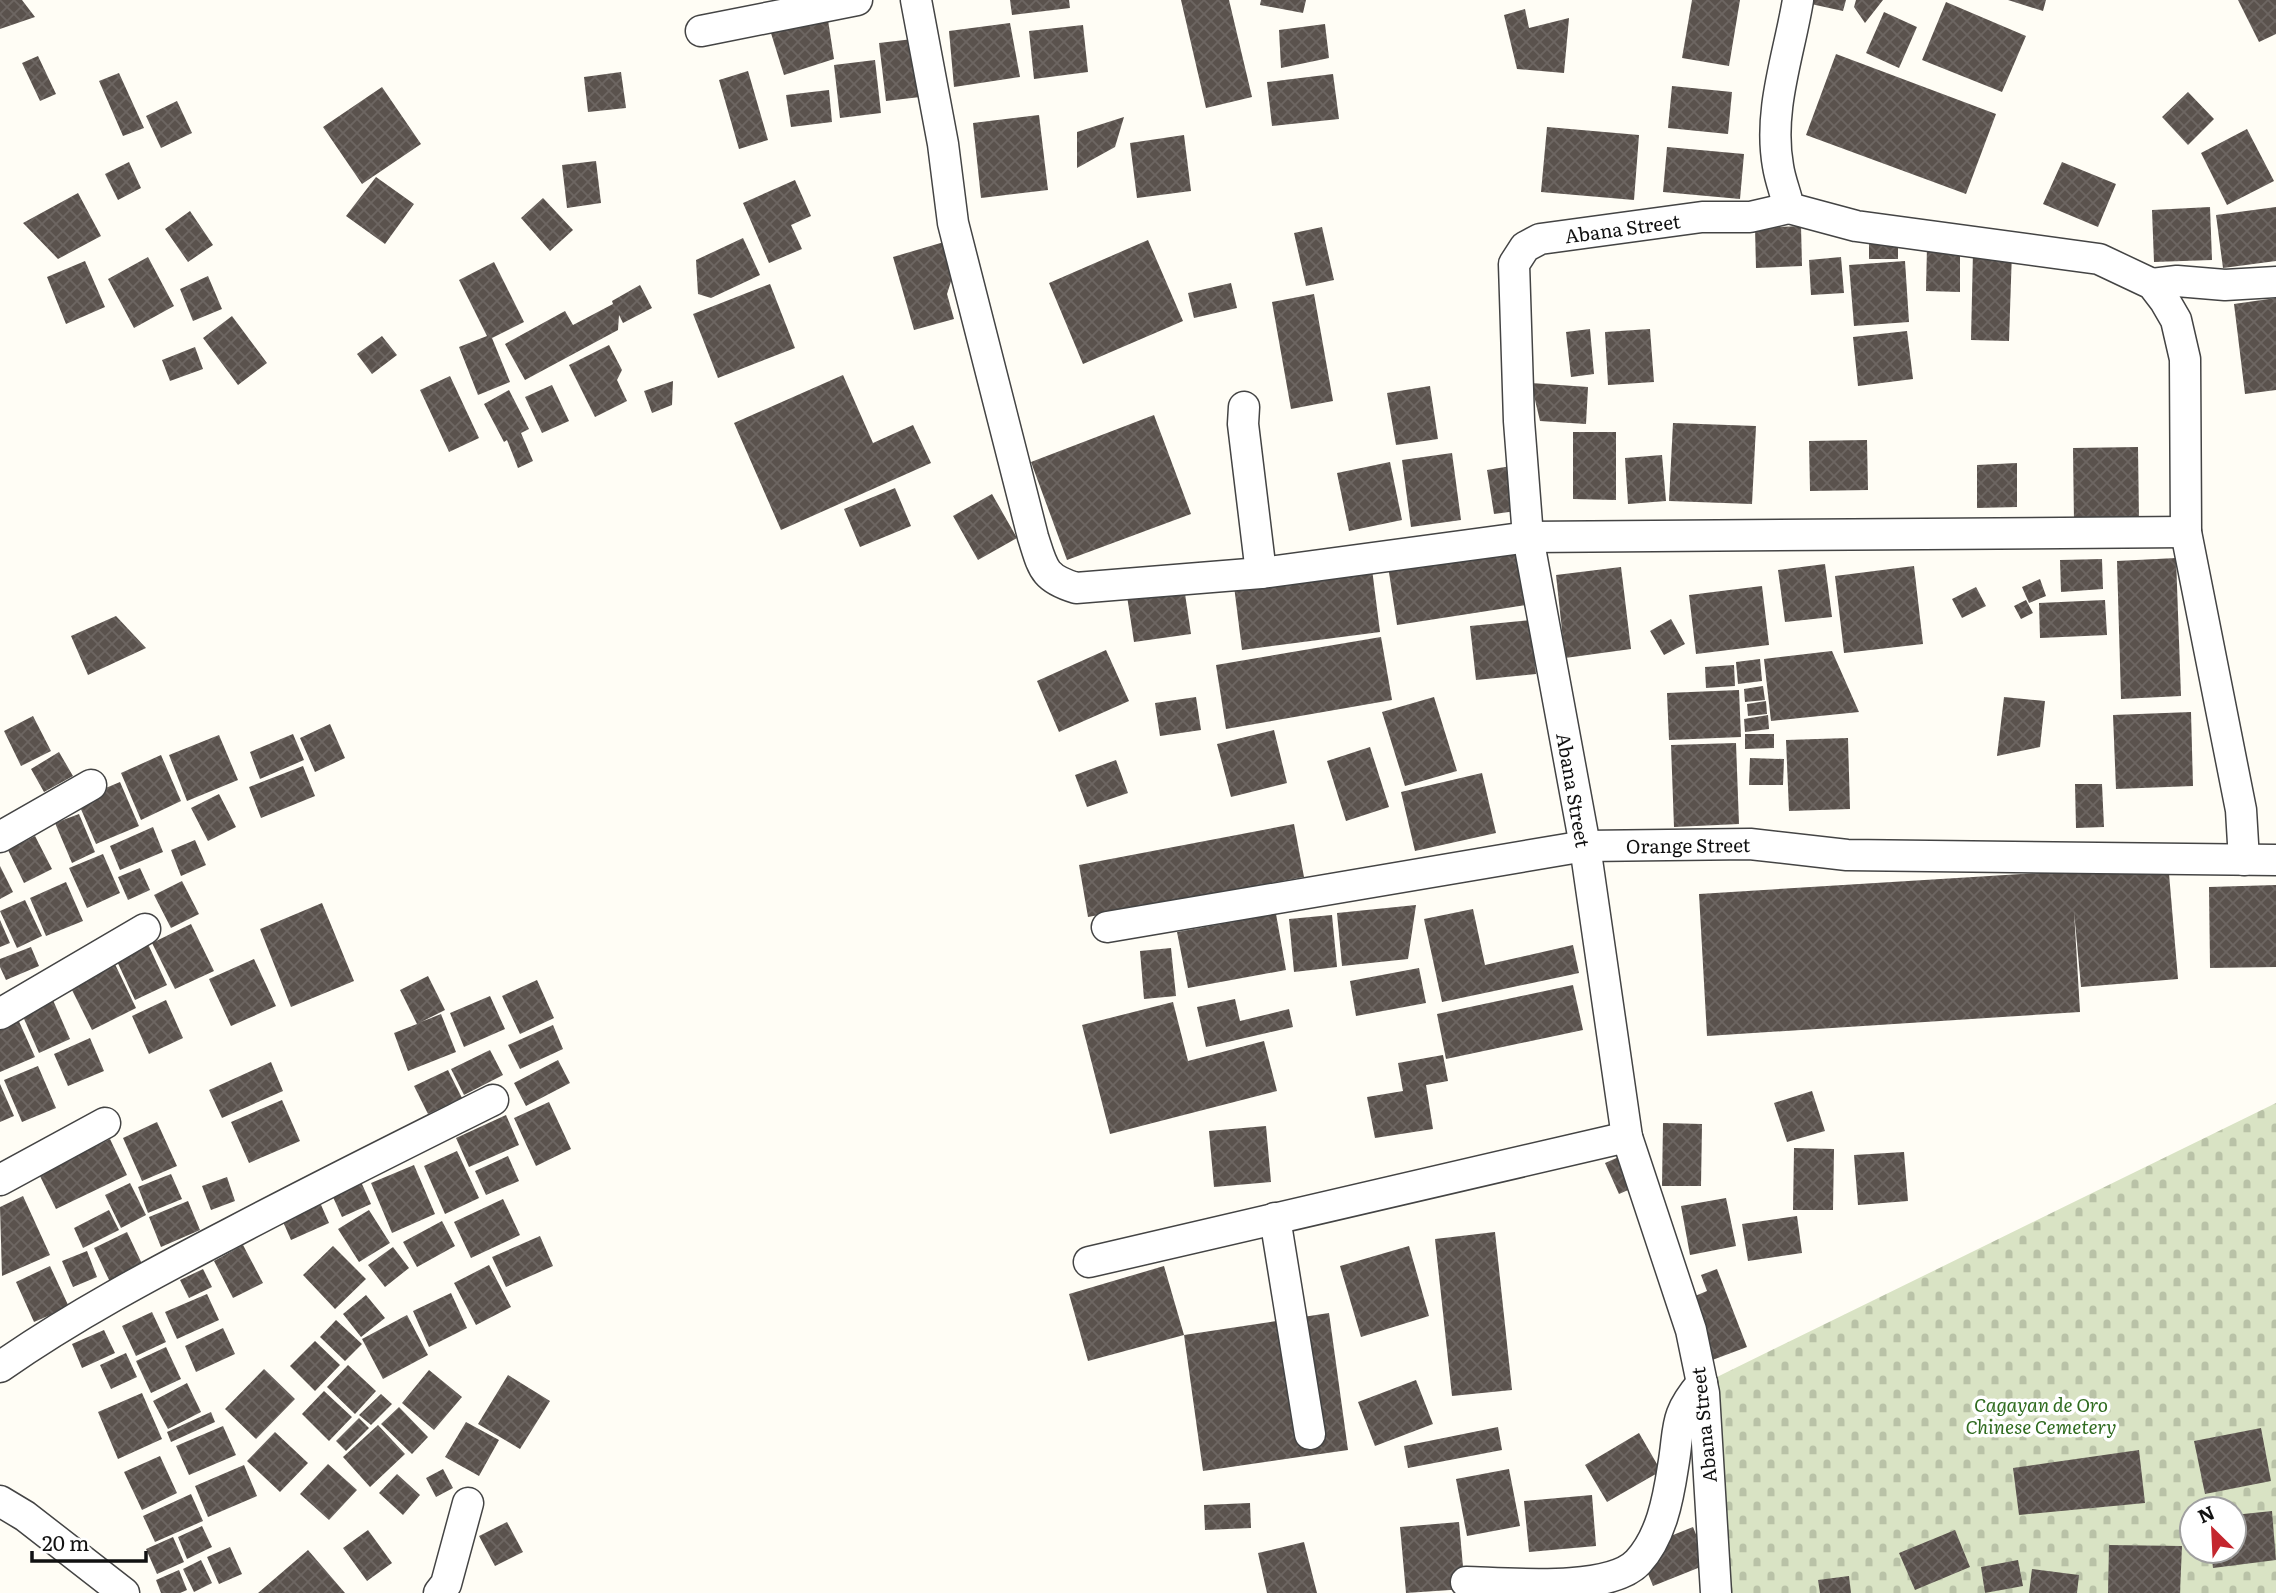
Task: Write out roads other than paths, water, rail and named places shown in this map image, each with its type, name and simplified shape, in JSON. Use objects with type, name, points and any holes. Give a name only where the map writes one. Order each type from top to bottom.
[{"type":"street","points":[[701,31],[857,0]]},
{"type":"street","points":[[916,0],[943,144],[953,223],[1043,568],[1056,582],[1076,589],[1261,573],[1528,537],[2186,532]]},
{"type":"street","points":[[1798,0],[1792,38],[1778,92],[1776,130],[1778,165],[1789,208],[1856,226],[2099,259],[2152,284],[2176,320],[2185,359],[2186,532],[2241,810],[2244,860]]},
{"type":"street","name":"Abana Street","points":[[1716,1593],[1704,1393],[1691,1330],[1627,1137],[1585,846],[1528,537],[1518,408],[1514,264],[1525,247],[1540,239],[1702,216],[1750,217],[1789,208]]},
{"type":"street","points":[[2152,284],[2177,281],[2225,285],[2276,282]]},
{"type":"street","points":[[1244,407],[1243,424],[1261,573]]},
{"type":"street","points":[[0,837],[91,785]]},
{"type":"street","name":"Orange Street","points":[[1107,927],[1585,846],[1750,844],[1847,855],[2276,860]]},
{"type":"street","points":[[0,1014],[145,929]]},
{"type":"street","points":[[0,1367],[51,1331],[157,1271],[493,1100]]},
{"type":"street","points":[[0,1180],[105,1123]]},
{"type":"street","points":[[1088,1262],[1627,1137]]},
{"type":"street","points":[[1275,1218],[1310,1434]]},
{"type":"street","points":[[1465,1582],[1568,1585],[1593,1582],[1620,1574],[1636,1565],[1651,1546],[1667,1501],[1679,1417],[1686,1401],[1702,1383]]},
{"type":"street","points":[[0,1501],[25,1516],[124,1593]]},
{"type":"street","points":[[439,1593],[446,1584],[468,1503]]},
{"type":"park label","name":"Cagayan de Oro Chinese Cemetery","points":[[2041,1415]]}]
